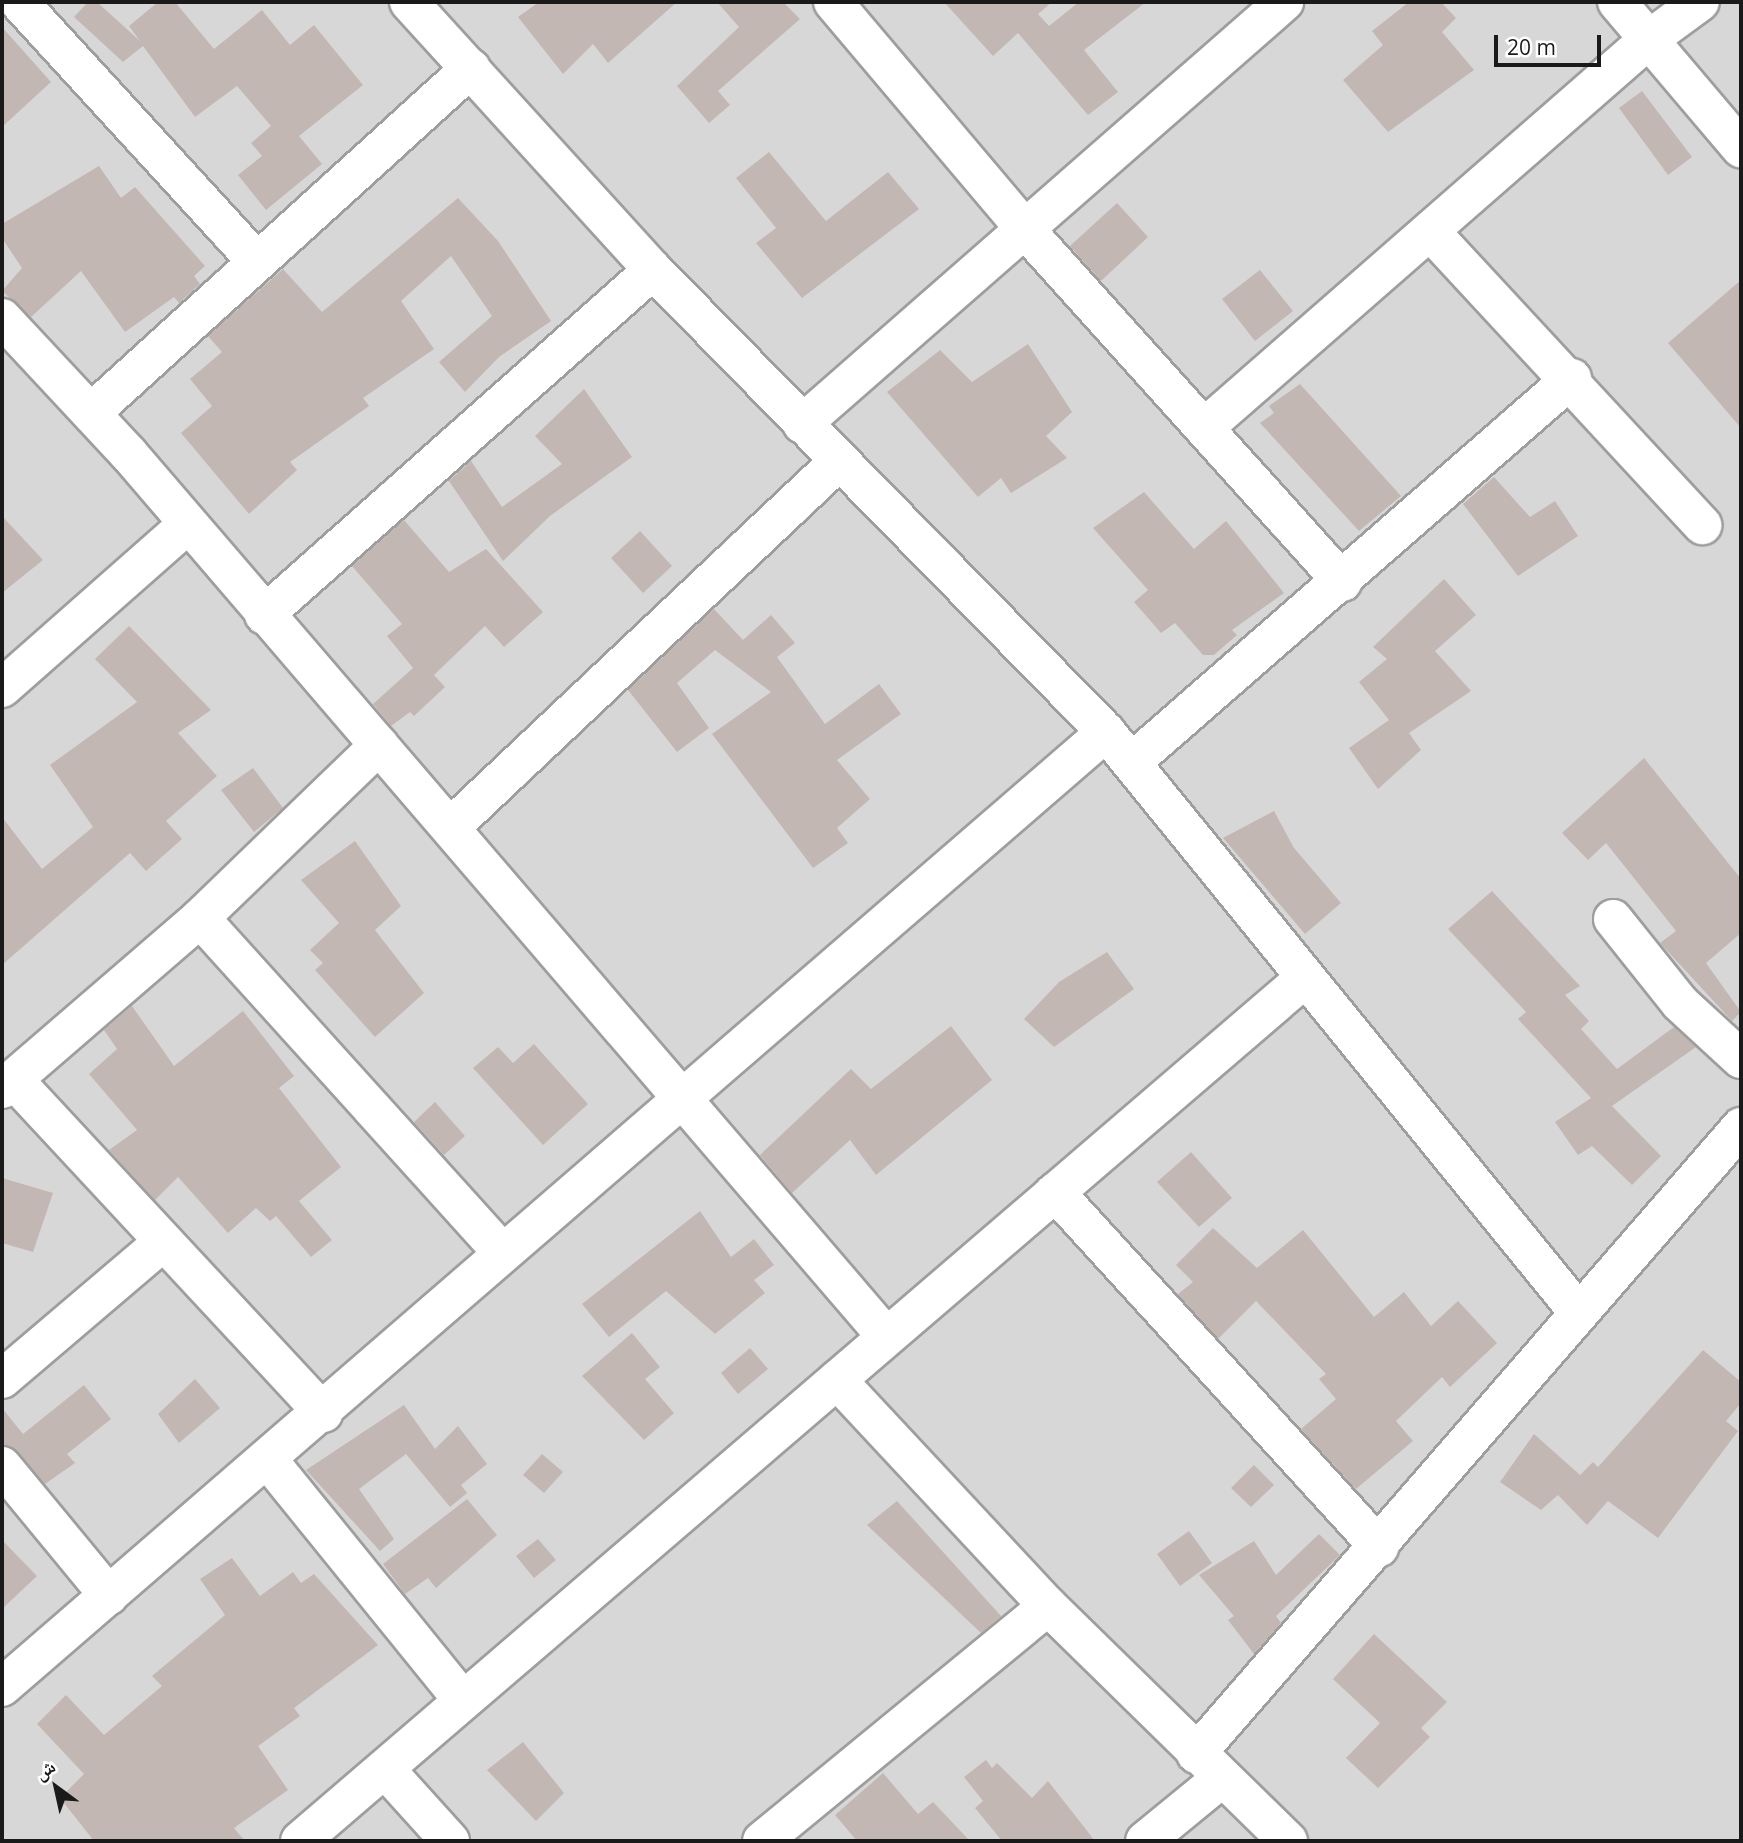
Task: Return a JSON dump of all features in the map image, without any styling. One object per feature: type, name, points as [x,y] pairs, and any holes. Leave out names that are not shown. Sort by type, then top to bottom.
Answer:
[{"type":"street","points":[[19,2],[255,260]]},
{"type":"street","points":[[410,2],[653,270],[838,462],[1106,732],[1579,1312]]},
{"type":"street","points":[[802,424],[1022,226],[1284,2]]},
{"type":"street","points":[[1617,2],[1741,148]]},
{"type":"street","points":[[1204,428],[1648,40],[1700,2]]},
{"type":"street","points":[[851,8],[1022,226],[1342,582]]},
{"type":"street","points":[[91,412],[255,260],[471,68]]},
{"type":"street","points":[[1430,231],[1572,378],[1702,525]]},
{"type":"street","points":[[264,615],[653,270]]},
{"type":"street","points":[[5,329],[91,412],[264,615],[452,826],[886,1336]]},
{"type":"street","points":[[1132,762],[1342,582],[1572,378]]},
{"type":"street","points":[[452,826],[838,462]]},
{"type":"street","points":[[2,688],[187,525]]},
{"type":"street","points":[[2,1687],[269,1461],[502,1252],[686,1102],[1106,732]]},
{"type":"street","points":[[323,1413],[8,1084],[200,918],[379,745]]},
{"type":"street","points":[[200,918],[502,1252]]},
{"type":"street","points":[[1613,919],[1680,1003],[1741,1059]]},
{"type":"street","points":[[300,1841],[385,1769],[461,1698],[1305,978]]},
{"type":"street","points":[[1145,1841],[1209,1766],[1379,1547],[1741,1127]]},
{"type":"street","points":[[1055,1192],[1379,1547]]},
{"type":"street","points":[[2,1379],[162,1243]]},
{"type":"street","points":[[837,1380],[1048,1606],[1288,1841]]},
{"type":"street","points":[[269,1461],[461,1698]]},
{"type":"street","points":[[2,1466],[109,1596]]},
{"type":"street","points":[[762,1841],[1048,1606]]},
{"type":"street","points":[[385,1769],[450,1841]]},
{"type":"shaded area","points":[[2,2],[1741,2],[1741,1841],[2,1841]]},
{"type":"building","points":[[88,2],[97,2],[140,41],[129,26],[158,2],[175,2],[214,49],[262,10],[290,45],[314,25],[363,85],[299,136],[322,164],[266,210],[238,175],[262,156],[251,143],[271,126],[237,86],[195,117],[143,46],[123,62],[74,17]]},
{"type":"building","points":[[539,2],[677,2],[608,63],[593,44],[563,74],[518,17]]},
{"type":"building","points":[[717,2],[783,2],[800,19],[718,91],[730,105],[709,123],[677,86],[739,27]]},
{"type":"building","points":[[944,2],[1052,2],[1038,14],[1049,26],[1079,2],[1146,2],[1084,50],[1118,92],[1088,115],[1018,33],[993,56]]},
{"type":"building","points":[[1409,2],[1441,2],[1456,18],[1442,32],[1474,70],[1388,132],[1343,80],[1383,45],[1372,31]]},
{"type":"building","points":[[2,27],[51,82],[2,127]]},
{"type":"building","points":[[1642,91],[1692,157],[1668,175],[1619,108]]},
{"type":"building","points":[[769,152],[826,221],[888,172],[919,209],[802,298],[756,243],[776,228],[736,178]]},
{"type":"building","points":[[99,166],[121,198],[135,187],[205,266],[194,276],[200,284],[179,303],[174,297],[125,332],[81,271],[31,317],[2,291],[22,268],[2,238],[2,224]]},
{"type":"building","points":[[458,198],[498,241],[551,321],[499,357],[465,392],[439,362],[492,316],[451,256],[401,301],[434,349],[363,398],[369,406],[290,462],[297,470],[249,514],[181,433],[212,406],[190,379],[222,352],[208,336],[283,269],[322,312]]},
{"type":"building","points":[[1117,203],[1148,237],[1101,281],[1070,246]]},
{"type":"building","points":[[1260,270],[1293,311],[1255,341],[1222,299]]},
{"type":"building","points":[[1741,280],[1741,428],[1668,343]]},
{"type":"building","points":[[1028,344],[1072,412],[1046,436],[1067,458],[1011,493],[1001,478],[978,497],[887,392],[940,350],[972,382]]},
{"type":"building","points":[[1300,384],[1401,496],[1359,531],[1260,423],[1274,413],[1269,406]]},
{"type":"building","points":[[584,389],[632,457],[550,516],[503,561],[449,481],[471,461],[502,507],[562,464],[535,436]]},
{"type":"building","points":[[1494,477],[1530,517],[1555,501],[1578,536],[1518,576],[1463,504]]},
{"type":"building","points":[[1144,492],[1194,549],[1226,521],[1284,593],[1232,630],[1237,635],[1214,655],[1203,655],[1175,623],[1161,633],[1134,602],[1148,590],[1093,528]]},
{"type":"building","points":[[2,516],[43,560],[2,593]]},
{"type":"building","points":[[404,520],[449,572],[486,549],[543,612],[504,647],[485,626],[434,675],[445,687],[414,716],[410,712],[391,726],[373,704],[413,668],[387,636],[402,624],[352,566]]},
{"type":"building","points":[[640,531],[672,566],[643,593],[611,558]]},
{"type":"building","points":[[1444,579],[1476,615],[1435,651],[1471,691],[1409,733],[1421,750],[1378,789],[1349,748],[1389,720],[1359,682],[1387,659],[1373,647]]},
{"type":"building","points":[[714,609],[743,640],[771,615],[795,643],[777,657],[825,724],[879,684],[901,714],[837,760],[870,799],[837,828],[848,843],[813,868],[712,734],[771,692],[715,650],[677,683],[709,728],[677,752],[628,690]]},
{"type":"building","points":[[129,626],[211,710],[178,733],[217,776],[166,821],[182,839],[146,871],[130,853],[2,965],[2,817],[42,869],[93,827],[50,765],[137,702],[95,659]]},
{"type":"building","points":[[1644,758],[1741,879],[1741,933],[1706,963],[1741,1012],[1732,1021],[1660,943],[1676,931],[1606,843],[1588,860],[1562,833]]},
{"type":"building","points":[[253,768],[283,808],[254,832],[221,790]]},
{"type":"building","points":[[1274,811],[1294,848],[1341,903],[1305,934],[1223,838]]},
{"type":"building","points":[[355,841],[401,906],[375,930],[424,993],[375,1037],[315,970],[323,963],[310,950],[339,923],[301,880]]},
{"type":"building","points":[[1492,891],[1580,986],[1565,995],[1589,1021],[1581,1029],[1617,1069],[1674,1027],[1696,1047],[1612,1106],[1661,1156],[1632,1185],[1592,1146],[1578,1155],[1555,1122],[1591,1098],[1518,1019],[1526,1012],[1448,929]]},
{"type":"building","points":[[1107,952],[1134,989],[1054,1047],[1024,1019],[1059,982]]},
{"type":"building","points":[[132,1006],[174,1066],[243,1011],[294,1076],[279,1088],[341,1167],[299,1201],[332,1240],[311,1257],[276,1216],[270,1221],[256,1208],[228,1233],[178,1177],[155,1200],[109,1150],[137,1130],[89,1074],[117,1049],[104,1030]]},
{"type":"building","points":[[951,1026],[992,1080],[876,1175],[850,1140],[792,1193],[760,1155],[851,1069],[871,1089]]},
{"type":"building","points":[[534,1044],[588,1104],[543,1145],[473,1068],[498,1047],[513,1063]]},
{"type":"building","points":[[435,1102],[465,1136],[444,1155],[414,1122]]},
{"type":"building","points":[[1191,1152],[1232,1198],[1199,1227],[1157,1182]]},
{"type":"building","points":[[2,1178],[53,1193],[33,1252],[2,1243]]},
{"type":"building","points":[[700,1211],[731,1257],[754,1239],[774,1265],[754,1280],[765,1293],[715,1334],[666,1291],[609,1337],[582,1304]]},
{"type":"building","points":[[1213,1228],[1257,1268],[1303,1230],[1374,1317],[1404,1292],[1431,1326],[1458,1301],[1497,1343],[1450,1387],[1442,1377],[1396,1421],[1413,1441],[1356,1489],[1301,1429],[1336,1399],[1319,1379],[1326,1374],[1256,1301],[1218,1339],[1178,1294],[1193,1282],[1176,1265]]},
{"type":"building","points":[[632,1333],[660,1367],[645,1379],[674,1413],[644,1440],[582,1376]]},
{"type":"building","points":[[750,1348],[768,1369],[738,1394],[721,1373]]},
{"type":"building","points":[[1703,1350],[1741,1382],[1741,1403],[1726,1421],[1738,1431],[1658,1538],[1608,1501],[1587,1525],[1558,1495],[1541,1510],[1500,1482],[1534,1434],[1580,1475],[1593,1462],[1598,1467]]},
{"type":"building","points":[[195,1379],[220,1408],[179,1443],[158,1414]]},
{"type":"building","points":[[84,1385],[111,1419],[67,1454],[75,1463],[45,1484],[18,1452],[2,1445],[2,1408],[23,1434]]},
{"type":"building","points":[[404,1405],[435,1449],[458,1426],[487,1464],[461,1485],[467,1493],[450,1507],[406,1454],[359,1489],[394,1539],[380,1551],[306,1470]]},
{"type":"building","points":[[542,1454],[563,1472],[544,1493],[523,1475]]},
{"type":"building","points":[[1254,1465],[1274,1485],[1251,1507],[1231,1488]]},
{"type":"building","points":[[467,1499],[497,1535],[436,1588],[428,1578],[405,1594],[383,1564]]},
{"type":"building","points":[[897,1501],[1001,1616],[981,1633],[867,1525]]},
{"type":"building","points":[[1189,1531],[1212,1563],[1180,1586],[1157,1554]]},
{"type":"building","points":[[1319,1534],[1340,1555],[1276,1616],[1281,1623],[1254,1654],[1228,1620],[1234,1616],[1199,1575],[1254,1541],[1276,1575]]},
{"type":"building","points":[[538,1539],[556,1560],[534,1578],[516,1556]]},
{"type":"building","points":[[2,1540],[37,1576],[2,1609]]},
{"type":"building","points":[[232,1558],[260,1596],[293,1572],[301,1583],[314,1574],[378,1645],[294,1708],[300,1716],[258,1746],[288,1790],[234,1828],[245,1841],[94,1841],[60,1798],[84,1774],[37,1724],[66,1695],[104,1735],[162,1686],[152,1676],[225,1615],[200,1579]]},
{"type":"building","points":[[1374,1634],[1447,1702],[1421,1728],[1430,1737],[1378,1788],[1346,1758],[1380,1723],[1333,1679]]},
{"type":"building","points":[[523,1742],[564,1793],[536,1821],[487,1770]]},
{"type":"building","points":[[986,1760],[992,1768],[997,1763],[1032,1798],[1048,1781],[1095,1841],[1002,1841],[975,1808],[983,1801],[964,1777]]},
{"type":"building","points":[[883,1773],[918,1814],[933,1802],[970,1841],[857,1841],[835,1815]]}]
